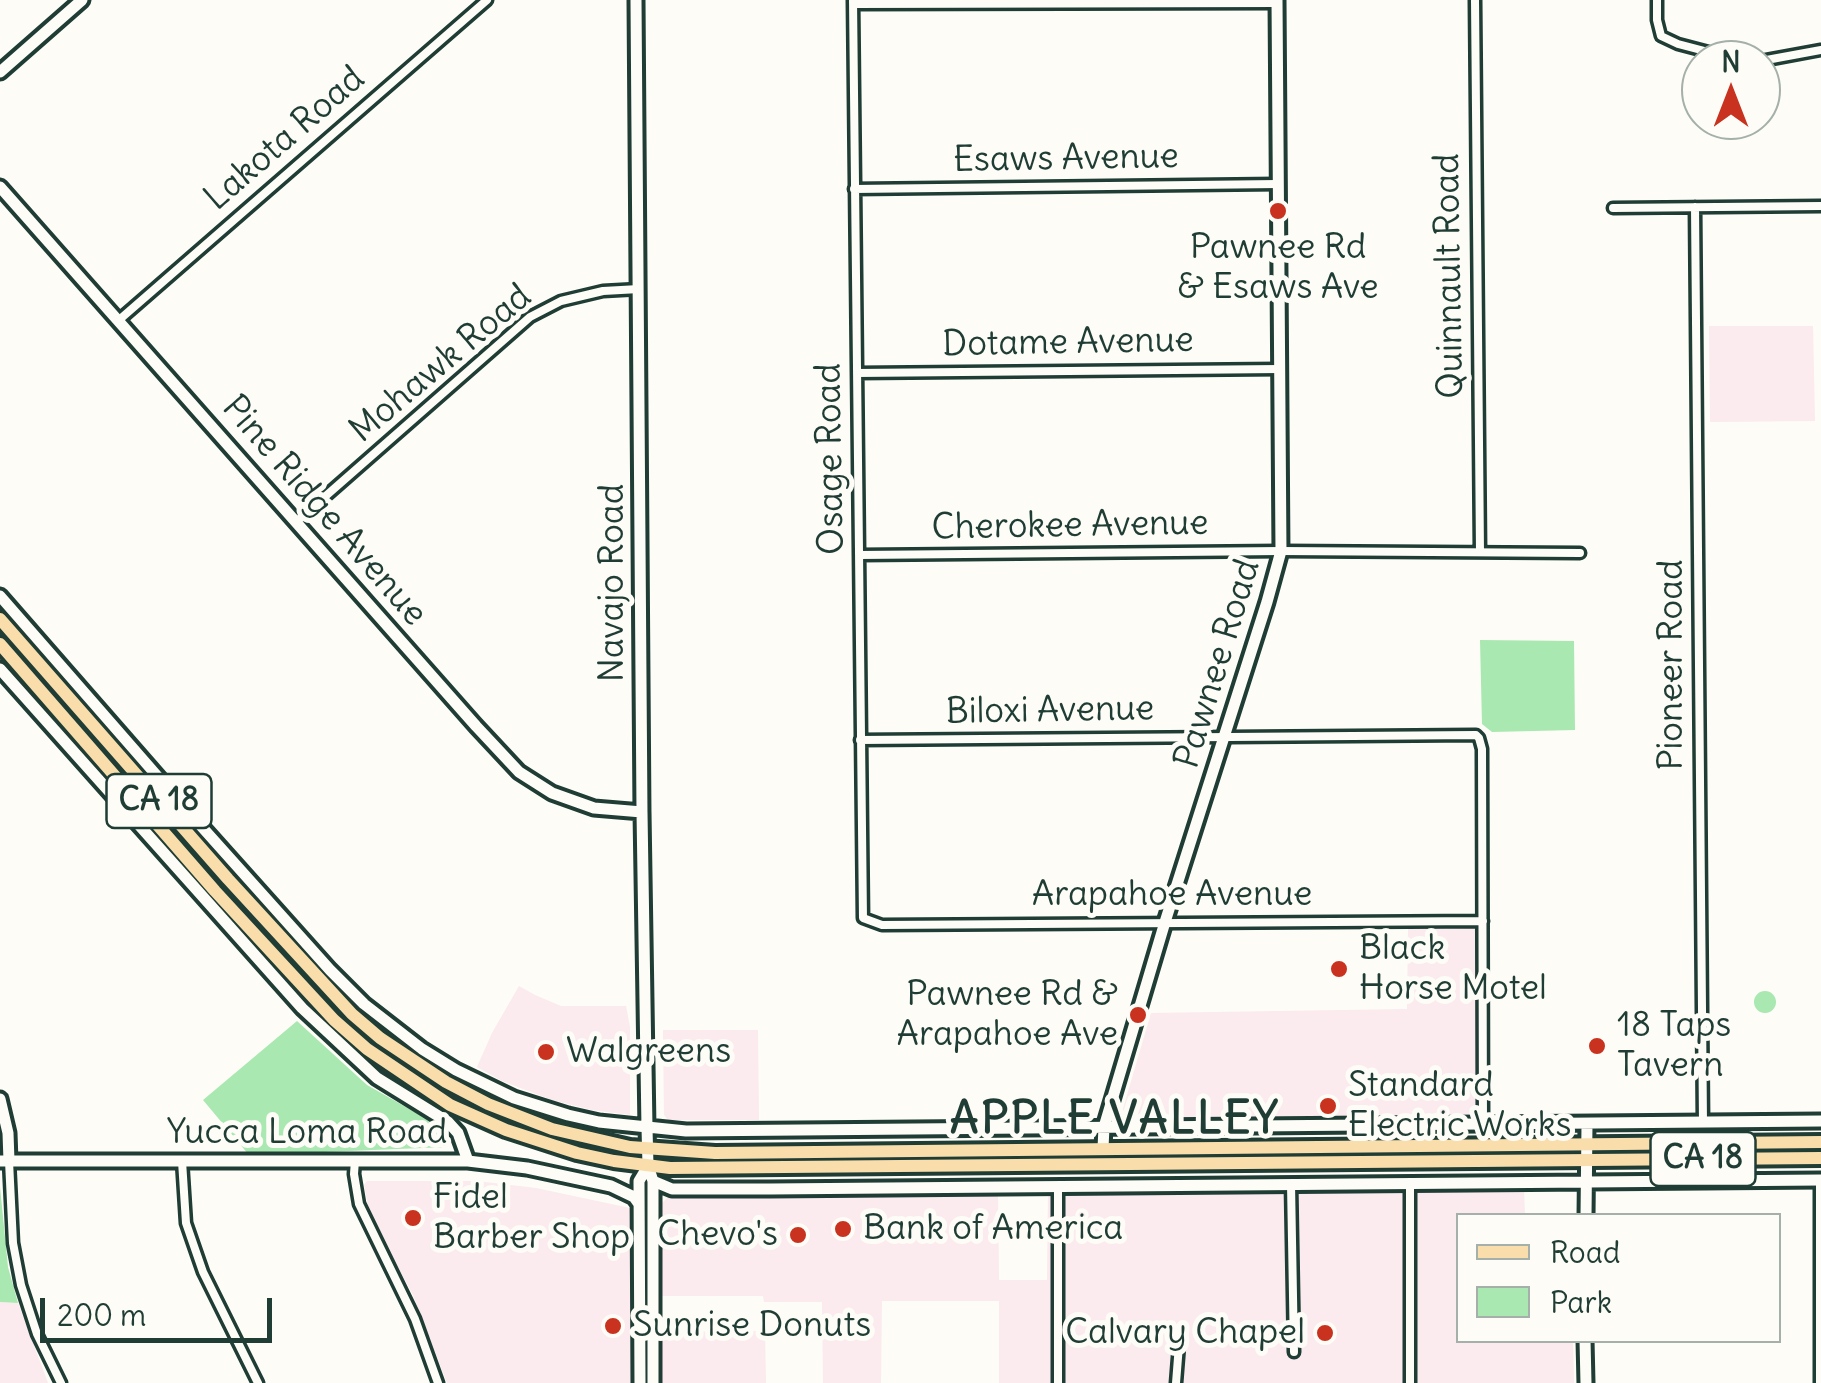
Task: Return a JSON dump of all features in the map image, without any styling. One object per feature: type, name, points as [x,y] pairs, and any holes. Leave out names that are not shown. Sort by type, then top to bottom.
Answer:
[{"type":"main road","name":"CA 18","points":[[0,620],[352,1014],[380,1038],[446,1082],[523,1119],[590,1139],[648,1149],[716,1152],[1821,1142]]},
{"type":"main road","name":"CA 18","points":[[0,644],[215,891],[334,1020],[367,1049],[428,1091],[479,1119],[577,1153],[648,1166],[690,1168],[1821,1158]]},
{"type":"main road","points":[[1001,1166],[1020,1160],[1092,1158],[1102,1148]]},
{"type":"main road","points":[[1102,1166],[1111,1156],[1182,1154],[1194,1148]]},
{"type":"street","points":[[0,72],[82,0]]},
{"type":"street","name":"Lakota Road","points":[[120,320],[487,0]]},
{"type":"street","name":"Navajo Road","points":[[636,0],[648,1149],[640,1383]]},
{"type":"street","name":"Quinnault Road","points":[[1475,0],[1480,551]]},
{"type":"street","points":[[1657,0],[1661,36],[1681,44]]},
{"type":"street","points":[[853,2],[1277,2]]},
{"type":"street","name":"Osage Road","points":[[853,2],[863,918]]},
{"type":"street","name":"Pawnee Road","points":[[1102,1148],[1104,1127],[1165,922],[1281,551],[1277,2]]},
{"type":"street","points":[[1781,57],[1821,50]]},
{"type":"street","name":"Esaws Avenue","points":[[854,189],[1278,184]]},
{"type":"street","name":"Pine Ridge Avenue","points":[[0,187],[520,772],[552,793],[594,808],[642,812]]},
{"type":"street","points":[[1613,208],[1821,206]]},
{"type":"street","name":"Pioneer Road","points":[[1695,208],[1703,1122]]},
{"type":"street","name":"Mohawk Road","points":[[296,522],[530,317],[561,301],[603,291],[639,289]]},
{"type":"street","name":"Dotame Avenue","points":[[857,373],[1280,368]]},
{"type":"street","name":"Cherokee Avenue","points":[[860,555],[1580,553]]},
{"type":"street","points":[[0,596],[330,970],[384,1021],[456,1070],[514,1098],[568,1115],[647,1128],[729,1132],[1821,1121]]},
{"type":"street","points":[[0,669],[302,1008],[377,1078],[448,1122],[458,1133],[468,1160]]},
{"type":"street","name":"Biloxi Avenue","points":[[860,740],[1471,734],[1480,738],[1482,749],[1483,921]]},
{"type":"street","name":"Arapahoe Avenue","points":[[863,918],[882,924],[1483,921]]},
{"type":"street","points":[[1483,921],[1483,1125]]},
{"type":"street","points":[[0,1099],[8,1133],[4,1161],[21,1285],[61,1383]]},
{"type":"street","points":[[1586,1124],[1586,1213]]},
{"type":"street","points":[[355,1160],[358,1204],[416,1322],[438,1383]]},
{"type":"street","name":"Yucca Loma Road","points":[[4,1161],[468,1160],[611,1186]]},
{"type":"street","points":[[182,1161],[186,1223],[203,1272],[258,1383]]},
{"type":"street","points":[[1102,1166],[1102,1186]]},
{"type":"street","points":[[611,1186],[646,1181],[672,1189],[1820,1180],[1820,1383]]},
{"type":"street","points":[[1290,1184],[1294,1352]]},
{"type":"street","points":[[1410,1184],[1410,1383]]},
{"type":"street","points":[[611,1186],[646,1203],[672,1189]]},
{"type":"street","points":[[1058,1187],[1058,1383]]},
{"type":"street","name":"Navajo Road","points":[[646,1203],[653,1383]]},
{"type":"street","points":[[1586,1343],[1586,1383]]},
{"type":"street","points":[[1176,1383],[1179,1346]]},
{"type":"shaded area","points":[[1709,326],[1813,326],[1815,421],[1710,422]]},
{"type":"shaded area","points":[[1477,928],[1478,1118],[1120,1119],[1151,1013],[1407,1009],[1408,929]]},
{"type":"shaded area","points":[[519,986],[561,1006],[626,1006],[630,1027],[630,1115],[552,1100],[477,1067]]},
{"type":"shaded area","points":[[663,1030],[758,1030],[759,1120],[668,1120],[664,1115]]},
{"type":"shaded area","points":[[367,1181],[477,1181],[536,1188],[630,1208],[632,1383],[447,1383],[413,1295],[375,1224],[364,1185]]},
{"type":"shaded area","points":[[1405,1189],[1404,1383],[999,1383],[999,1301],[882,1301],[881,1383],[823,1383],[822,1302],[764,1302],[763,1296],[662,1296],[661,1204],[667,1198],[998,1195],[999,1280],[1047,1280],[1048,1193]]},
{"type":"shaded area","points":[[1414,1189],[1524,1189],[1525,1213],[1456,1213],[1456,1343],[1573,1343],[1574,1383],[1414,1383]]},
{"type":"shaded area","points":[[0,1302],[18,1303],[48,1383],[0,1383]]},
{"type":"shaded area","points":[[765,1331],[766,1383],[661,1383],[661,1332]]},
{"type":"green space","points":[[1480,640],[1574,641],[1575,730],[1492,732],[1482,724]]},
{"type":"green space","points":[[1765,991],[1773,994],[1773,1010],[1765,1013],[1757,1010],[1754,1002],[1757,994]]},
{"type":"green space","points":[[297,1021],[367,1085],[436,1124],[447,1134],[448,1147],[249,1155],[203,1100]]},
{"type":"green space","points":[[0,1187],[8,1267],[18,1303],[0,1302]]},
{"type":"place","name":"Pawnee Rd & Esaws Ave","points":[[1278,211]]},
{"type":"place","name":"Black Horse Motel","points":[[1339,969]]},
{"type":"place","name":"Pawnee Rd & Arapahoe Ave","points":[[1138,1015]]},
{"type":"place","name":"18 Taps Tavern","points":[[1597,1046]]},
{"type":"place","name":"Walgreens","points":[[546,1052]]},
{"type":"place","name":"Standard Electric Works","points":[[1328,1106]]},
{"type":"place","name":"Fidel Barber Shop","points":[[413,1218]]},
{"type":"place","name":"Bank of America","points":[[843,1229]]},
{"type":"place","name":"Chevo's","points":[[798,1235]]},
{"type":"place","name":"Sunrise Donuts","points":[[613,1326]]},
{"type":"place","name":"Calvary Chapel","points":[[1325,1333]]},
{"type":"district","name":"APPLE VALLEY","points":[[1115,1120]]}]
